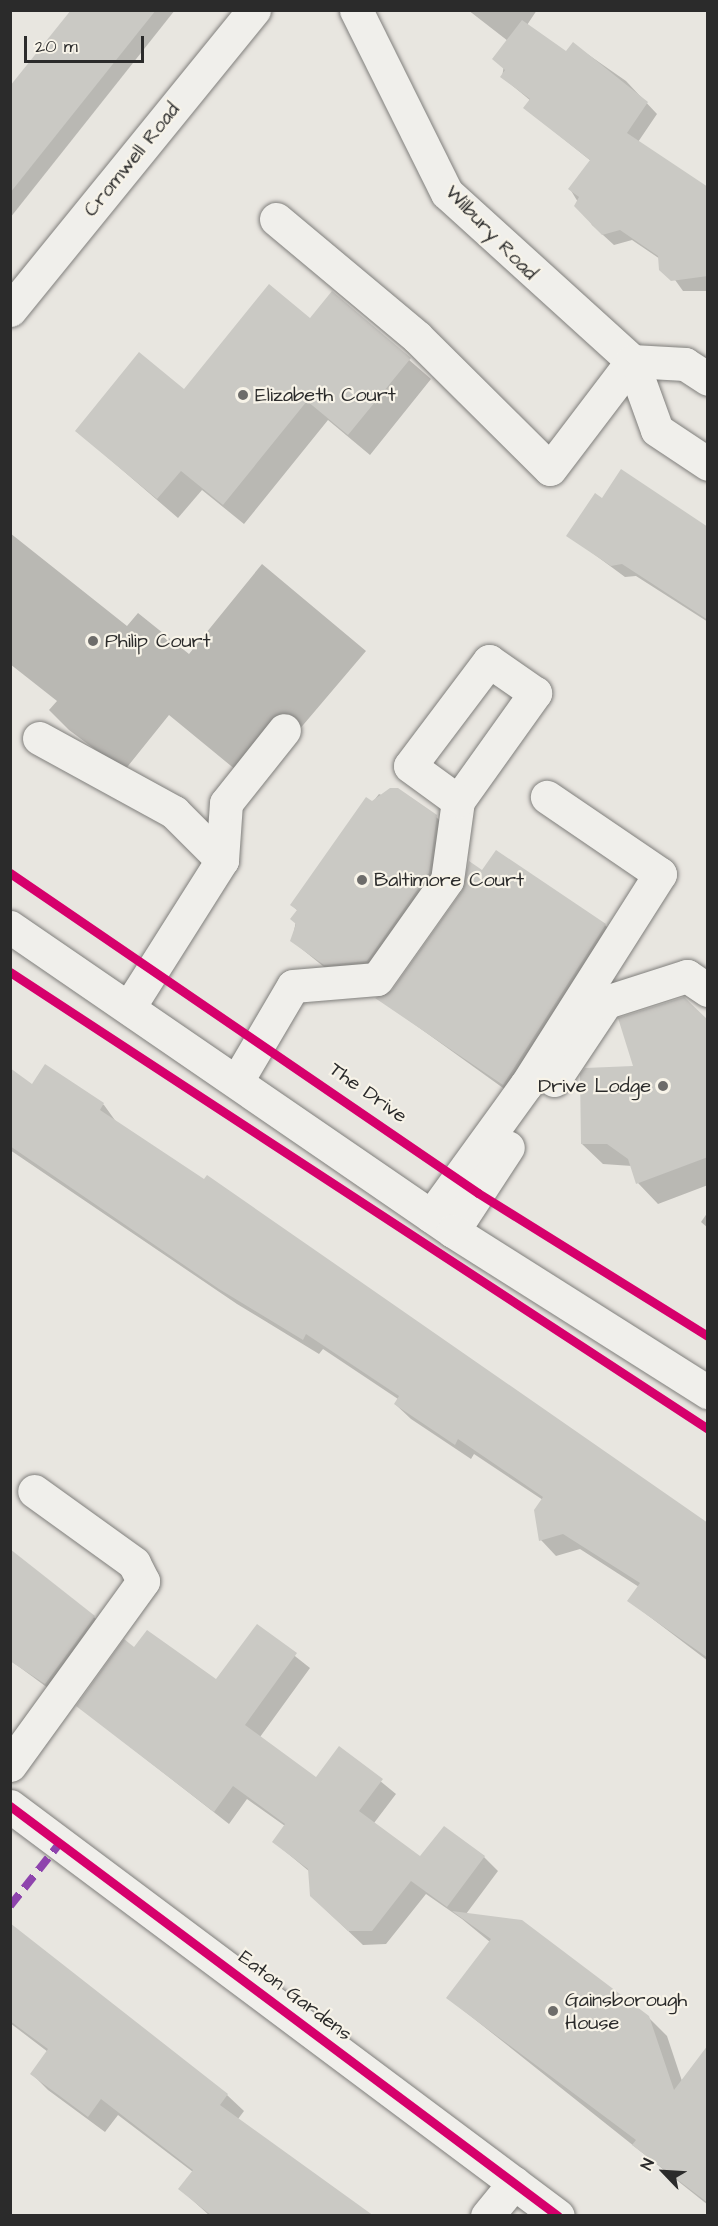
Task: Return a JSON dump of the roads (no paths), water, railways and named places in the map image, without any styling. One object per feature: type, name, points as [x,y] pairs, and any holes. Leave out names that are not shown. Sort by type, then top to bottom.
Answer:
[{"type":"street","name":"Cromwell Road","points":[[10,310],[254,10]]},
{"type":"street","name":"Wilbury Road","points":[[356,10],[447,193],[632,361],[657,430],[708,464]]},
{"type":"street","points":[[276,219],[417,337],[550,469],[632,361],[685,364],[708,379]]},
{"type":"street","points":[[129,1007],[222,861],[226,803],[284,730]]},
{"type":"street","points":[[39,738],[174,812],[222,861]]},
{"type":"street","points":[[442,1224],[526,1085],[660,874],[547,797]]},
{"type":"street","points":[[237,1081],[293,986],[377,979],[447,880],[458,801]]},
{"type":"street","points":[[10,927],[442,1224],[708,1392]]},
{"type":"street","points":[[442,1224],[606,1002],[687,976],[708,990]]},
{"type":"street","points":[[10,1765],[143,1581],[134,1563],[34,1491]]},
{"type":"street","name":"Eaton Gardens","points":[[10,1806],[558,2216]]},
{"type":"street","points":[[487,2216],[514,2183]]},
{"type":"place","name":"Elizabeth Court","points":[[243,395]]},
{"type":"place","name":"Philip Court","points":[[93,641]]},
{"type":"place","name":"Baltimore Court","points":[[362,880]]},
{"type":"place","name":"Drive Lodge","points":[[663,1086]]},
{"type":"place","name":"Gainsborough House","points":[[553,2011]]}]
